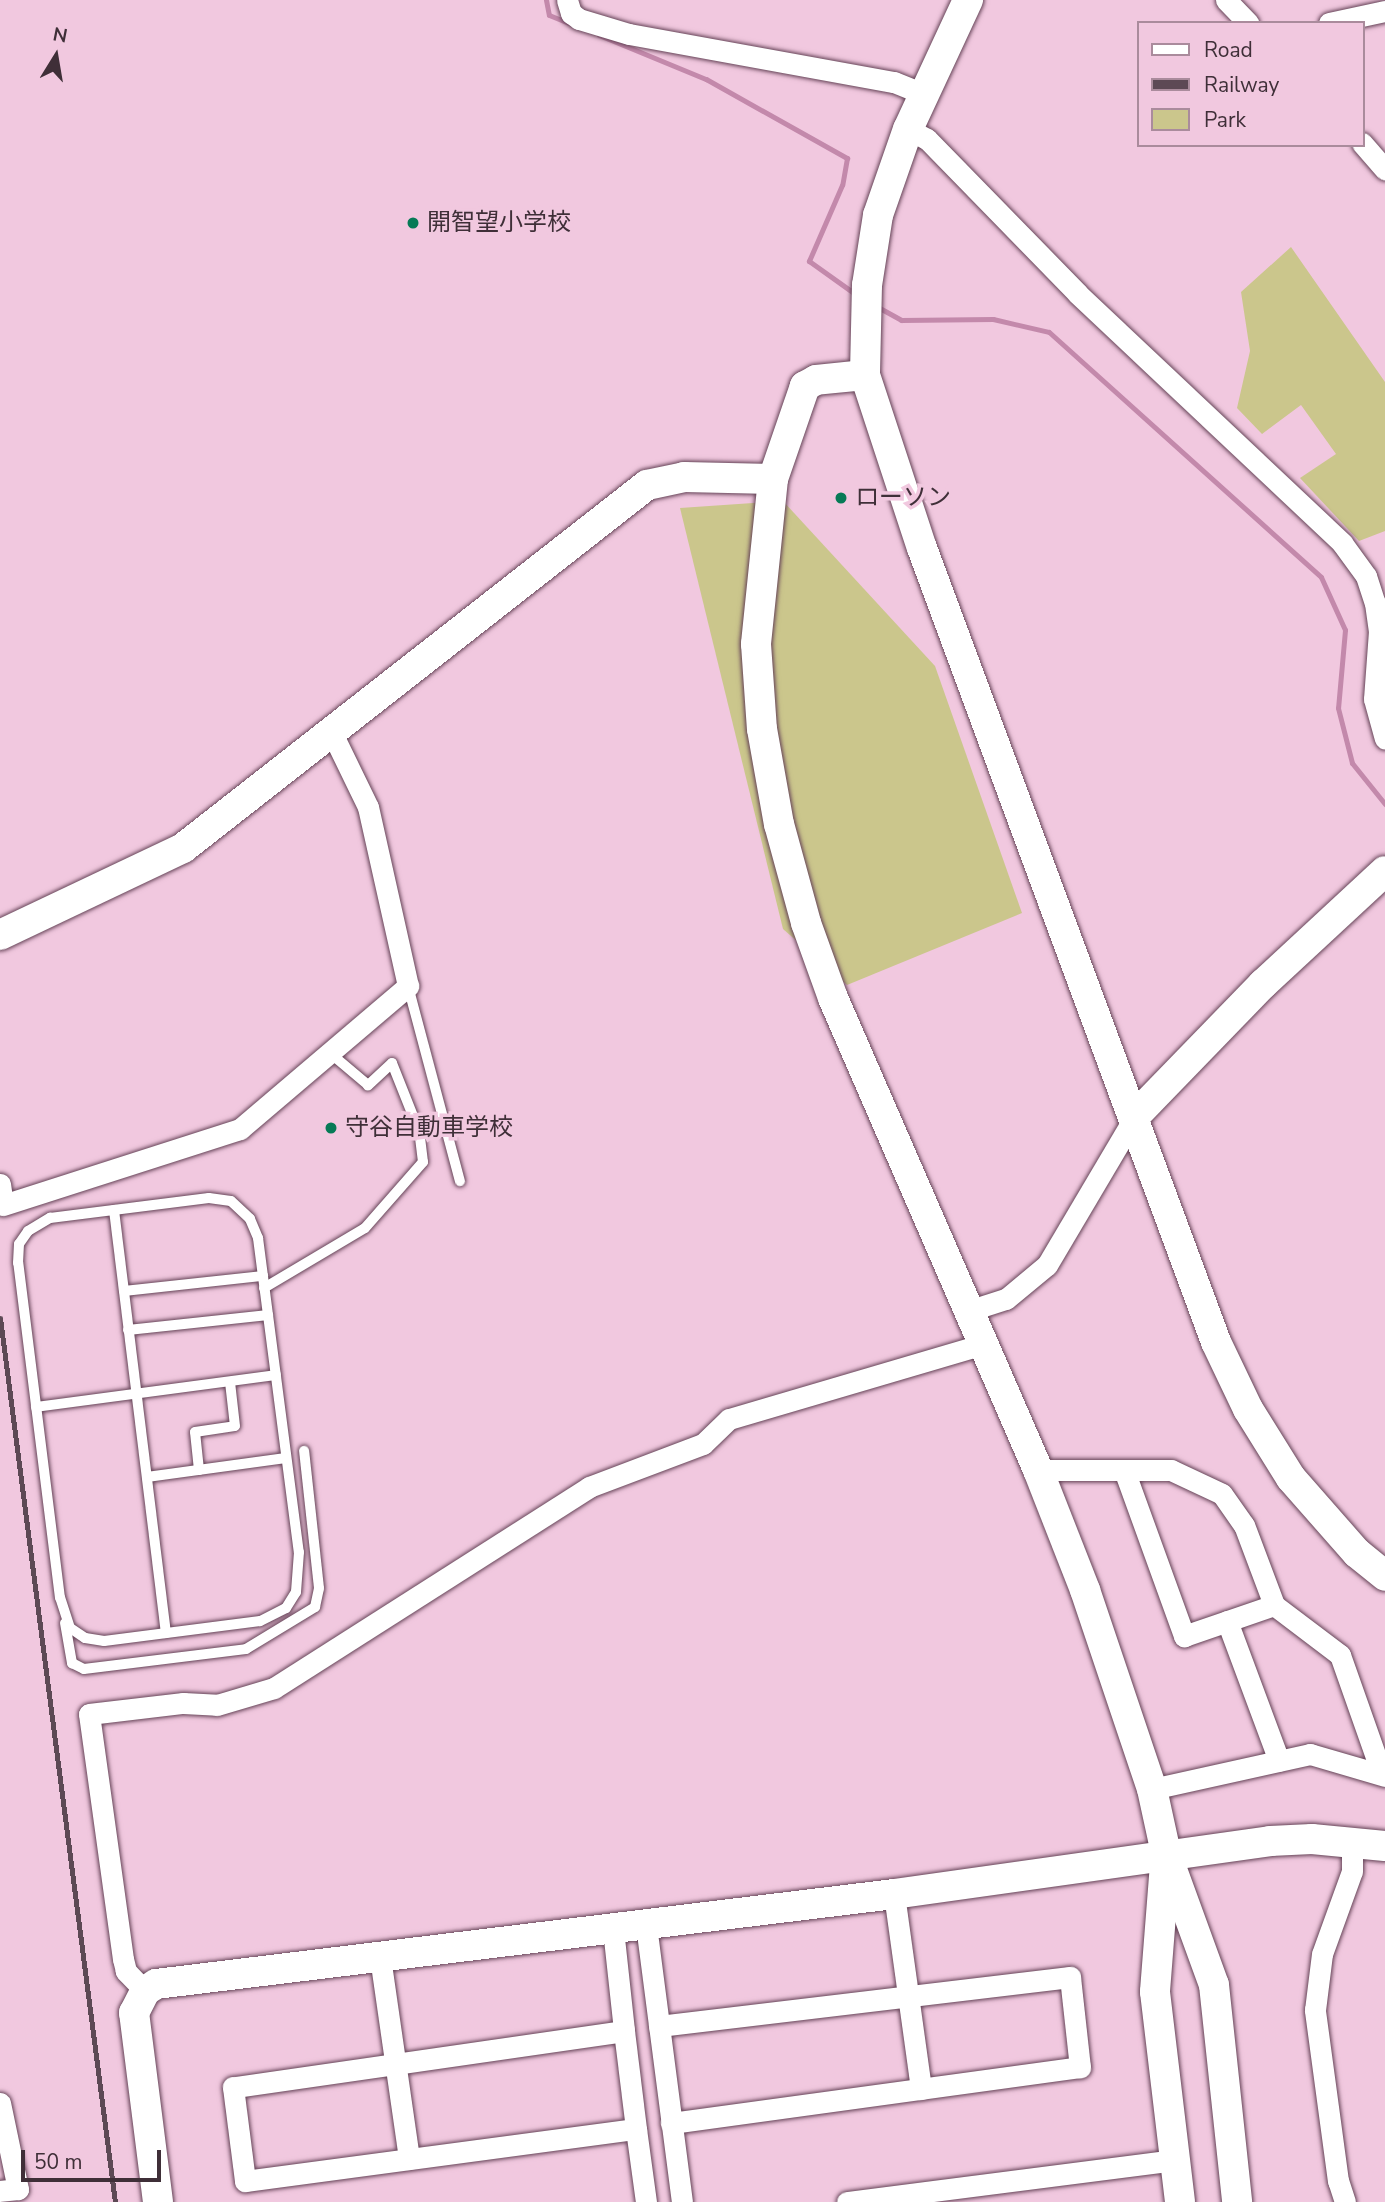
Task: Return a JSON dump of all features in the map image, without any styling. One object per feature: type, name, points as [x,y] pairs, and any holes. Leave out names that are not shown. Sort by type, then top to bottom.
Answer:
[{"type":"street","points":[[567,0],[571,13],[579,19],[629,34],[894,82],[924,94]]},
{"type":"street","points":[[968,0],[908,129],[871,247],[865,375],[922,548],[1135,1116],[1148,1162],[1216,1342],[1248,1409],[1291,1478],[1357,1553],[1385,1576]]},
{"type":"street","points":[[1226,0],[1246,21]]},
{"type":"street","points":[[1338,21],[1385,11]]},
{"type":"street","points":[[908,129],[927,139],[1078,294],[1342,543],[1366,576],[1375,603],[1379,631],[1374,699],[1385,739]]},
{"type":"street","points":[[1364,145],[1385,169]]},
{"type":"street","points":[[865,375],[816,380],[805,386],[773,479],[756,644],[762,729],[782,836],[833,998],[981,1346],[1038,1470],[1085,1590],[1152,1789],[1166,1853],[1214,1985],[1237,2202]]},
{"type":"street","points":[[0,935],[183,848],[647,485],[684,477],[773,479]]},
{"type":"street","points":[[0,1184],[3,1205],[240,1129],[408,986],[368,807],[332,733]]},
{"type":"street","points":[[968,1311],[1006,1299],[1047,1265],[1135,1116],[1176,1070],[1385,871]]},
{"type":"street","points":[[145,1991],[126,1971],[122,1959],[89,1714],[183,1703],[217,1705],[274,1688],[589,1487],[703,1444],[729,1419],[981,1346]]},
{"type":"street","points":[[1038,1470],[1171,1470],[1222,1494],[1244,1525],[1274,1605],[1340,1655],[1384,1775]]},
{"type":"street","points":[[1124,1470],[1184,1636],[1274,1605]]},
{"type":"street","points":[[1227,1621],[1279,1761]]},
{"type":"street","points":[[1152,1789],[1279,1761],[1323,1755],[1384,1775]]},
{"type":"street","points":[[158,2202],[134,2013],[145,1991],[156,1984],[894,1894],[1166,1853],[1270,1841],[1352,1841],[1385,1846]]},
{"type":"street","points":[[1345,2202],[1315,2010],[1322,1954],[1352,1871],[1352,1841]]},
{"type":"street","points":[[1166,1853],[1156,1992],[1180,2202]]},
{"type":"street","points":[[894,1894],[921,2089]]},
{"type":"street","points":[[646,1924],[681,2202]]},
{"type":"street","points":[[613,1928],[646,2202]]},
{"type":"street","points":[[380,1957],[410,2159]]},
{"type":"street","points":[[659,2026],[1070,1977],[1080,2067],[671,2123]]},
{"type":"street","points":[[624,2031],[233,2087],[245,2180],[636,2129]]},
{"type":"street","points":[[0,2103],[18,2189],[0,2192]]},
{"type":"street","points":[[847,2202],[931,2197],[1174,2160]]},
{"type":"lane","points":[[408,986],[460,1181]]},
{"type":"lane","points":[[124,1291],[263,1282],[365,1228],[423,1162],[419,1132],[392,1063],[368,1085],[330,1052]]},
{"type":"lane","points":[[63,1613],[71,1628],[85,1638],[104,1641],[260,1621],[286,1608],[296,1591],[299,1574],[268,1315],[250,1219],[230,1201],[209,1198],[50,1218],[38,1223],[19,1244],[36,1407],[63,1613],[72,1662],[85,1668],[246,1649],[315,1608],[319,1588],[304,1451]]},
{"type":"lane","points":[[114,1209],[166,1633]]},
{"type":"lane","points":[[128,1330],[268,1315]]},
{"type":"lane","points":[[36,1407],[276,1375]]},
{"type":"lane","points":[[199,1470],[195,1432],[235,1426],[230,1382]]},
{"type":"lane","points":[[147,1477],[286,1458]]},
{"type":"green space","points":[[1291,247],[1385,382],[1385,531],[1359,541],[1300,478],[1336,454],[1301,405],[1262,434],[1237,408],[1250,351],[1241,292]]},
{"type":"green space","points":[[783,501],[935,666],[1022,913],[847,985],[783,929],[680,508]]},
{"type":"waterway","points":[[546,0],[549,15],[571,24]]},
{"type":"waterway","points":[[599,35],[706,79],[847,158],[842,185],[809,261],[858,296]]},
{"type":"waterway","points":[[876,306],[901,320],[993,319],[1049,332],[1321,577],[1345,630],[1338,708],[1352,763],[1385,804]]},
{"type":"railway","points":[[0,1318],[115,2202]]},
{"type":"place","name":"開智望小学校","points":[[413,223]]},
{"type":"place","name":"ローソン","points":[[841,498]]},
{"type":"place","name":"守谷自動車学校","points":[[331,1128]]}]
